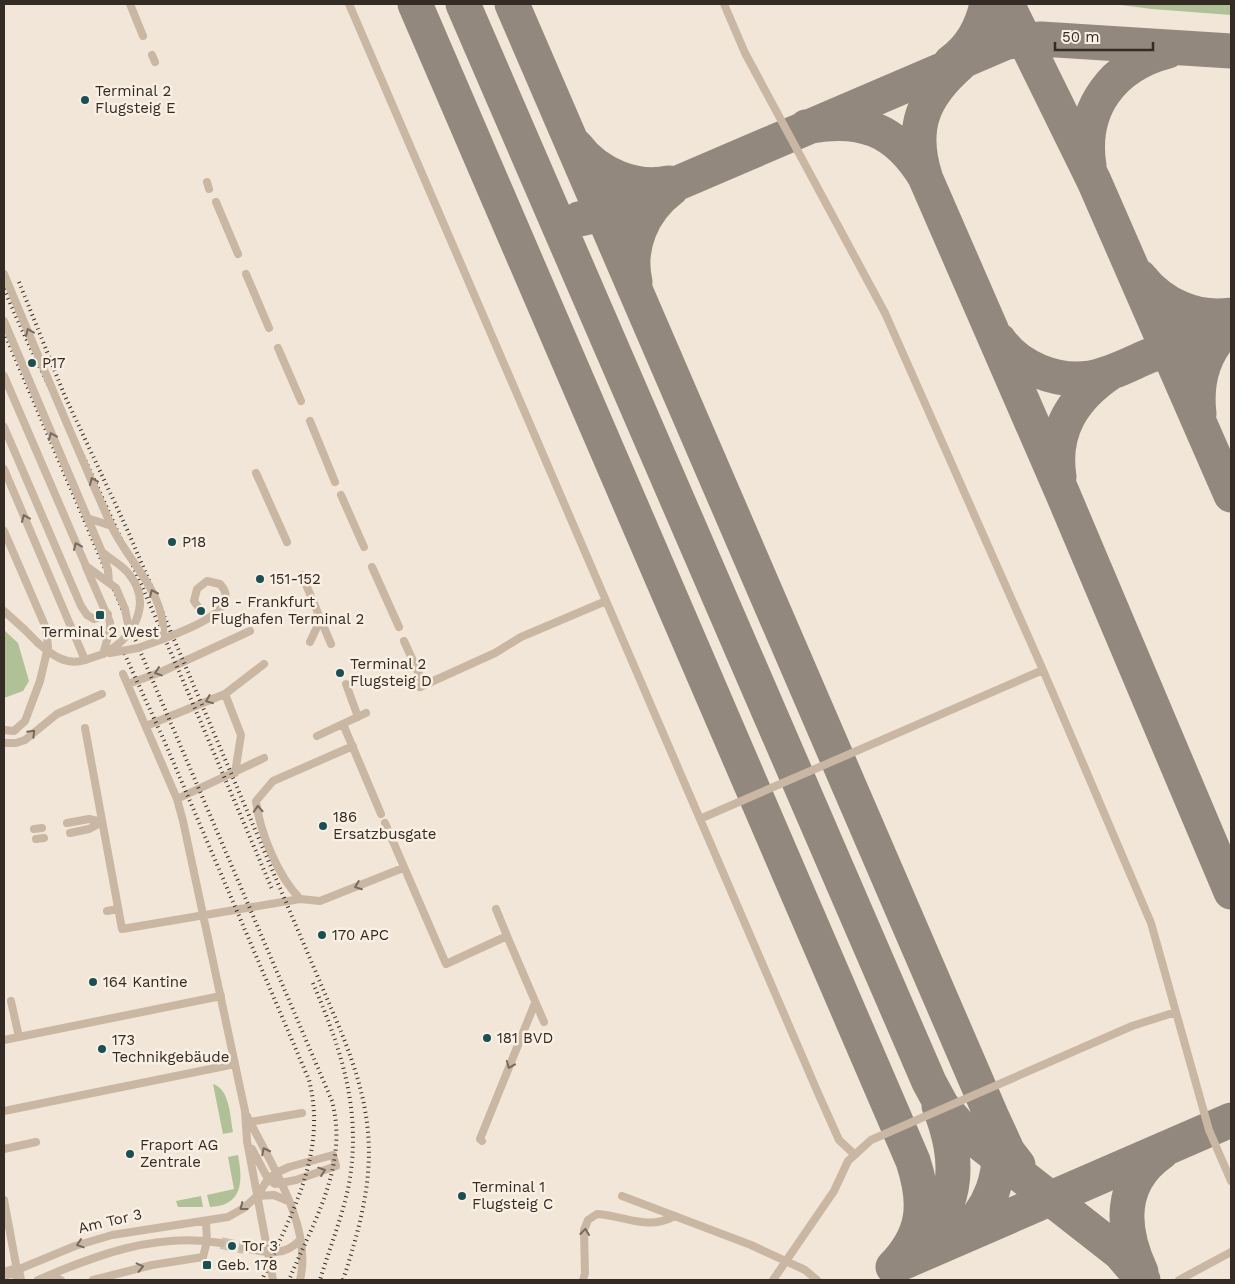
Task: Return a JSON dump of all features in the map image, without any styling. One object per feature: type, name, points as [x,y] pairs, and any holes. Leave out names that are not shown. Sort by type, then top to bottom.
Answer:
[{"type":"street","name":"Am Tor 3","points":[[4,1274],[18,1275]]},
{"type":"lane","points":[[130,4],[143,36]]},
{"type":"lane","points":[[349,4],[836,1132],[842,1144],[854,1154]]},
{"type":"lane","points":[[724,4],[745,53],[885,314],[1043,670],[1151,923],[1209,1130],[1231,1181]]},
{"type":"lane","points":[[216,202],[238,254]]},
{"type":"lane","points":[[4,274],[118,539],[147,579],[163,618],[162,639]]},
{"type":"lane","points":[[246,274],[270,328]]},
{"type":"lane","points":[[4,322],[102,552],[108,570],[109,582]]},
{"type":"lane","points":[[278,348],[301,401]]},
{"type":"lane","points":[[4,376],[108,614],[110,630],[103,654]]},
{"type":"lane","points":[[310,421],[336,482]]},
{"type":"lane","points":[[4,427],[81,606],[87,616],[94,619],[108,614]]},
{"type":"lane","points":[[4,469],[85,660]]},
{"type":"lane","points":[[256,473],[287,542]]},
{"type":"lane","points":[[341,495],[364,547]]},
{"type":"lane","points":[[87,518],[112,526]]},
{"type":"lane","points":[[4,531],[46,628],[48,647],[42,676],[25,721],[14,731],[4,730]]},
{"type":"lane","points":[[102,552],[128,573],[138,592],[139,616],[130,634],[116,647],[103,654]]},
{"type":"lane","points":[[86,566],[114,584],[119,594],[130,634]]},
{"type":"lane","points":[[372,567],[399,627]]},
{"type":"lane","points":[[302,575],[331,644]]},
{"type":"lane","points":[[4,611],[58,657],[74,662],[103,654],[138,648],[217,614],[226,602],[226,595],[220,584],[208,581],[197,588],[194,601],[202,611]]},
{"type":"lane","points":[[404,641],[422,686],[495,653],[521,637],[606,601]]},
{"type":"lane","points":[[310,642],[317,627],[316,611]]},
{"type":"lane","points":[[128,684],[161,672],[250,631]]},
{"type":"lane","points":[[146,726],[225,694],[264,664]]},
{"type":"lane","points":[[702,818],[1043,670]]},
{"type":"lane","points":[[123,674],[176,799],[190,845],[244,1111],[247,1140],[273,1280]]},
{"type":"lane","points":[[346,684],[358,717]]},
{"type":"lane","points":[[4,743],[16,743],[25,740],[56,714],[102,694]]},
{"type":"lane","points":[[225,694],[241,735],[235,773]]},
{"type":"lane","points":[[318,736],[366,713]]},
{"type":"lane","points":[[344,724],[381,814]]},
{"type":"lane","points":[[85,728],[122,929],[300,899],[320,901],[403,868]]},
{"type":"lane","points":[[300,899],[287,885],[258,820],[256,801],[273,781],[353,746]]},
{"type":"lane","points":[[176,799],[264,758]]},
{"type":"lane","points":[[68,823],[89,819],[102,822]]},
{"type":"lane","points":[[70,833],[89,829],[102,822]]},
{"type":"lane","points":[[384,823],[446,964],[508,936]]},
{"type":"lane","points":[[496,908],[544,1022]]},
{"type":"lane","points":[[107,911],[118,909]]},
{"type":"lane","points":[[4,1040],[221,996]]},
{"type":"lane","points":[[11,1000],[19,1037]]},
{"type":"lane","points":[[482,1141],[480,1140],[535,1003]]},
{"type":"lane","points":[[773,1280],[834,1191],[844,1169],[854,1154],[871,1140],[1149,1019],[1176,1012]]},
{"type":"lane","points":[[4,1112],[235,1064]]},
{"type":"lane","points":[[244,1111],[281,1183],[295,1216],[302,1264],[300,1280]]},
{"type":"lane","points":[[250,1122],[302,1113]]},
{"type":"lane","points":[[247,1140],[268,1179],[275,1184],[336,1166],[333,1155],[289,1167],[268,1179],[257,1196]]},
{"type":"lane","points":[[4,1149],[36,1142]]},
{"type":"lane","points":[[257,1196],[274,1195],[289,1201]]},
{"type":"lane","name":"Am Tor 3","points":[[18,1275],[75,1246],[112,1235],[206,1222],[228,1217],[244,1208],[257,1196]]},
{"type":"lane","points":[[622,1196],[751,1246],[806,1270],[817,1280]]},
{"type":"lane","points":[[4,1200],[18,1275]]},
{"type":"lane","points":[[583,1280],[586,1274],[584,1230],[588,1220],[597,1214],[654,1224],[662,1223],[675,1216]]},
{"type":"lane","points":[[93,1280],[152,1265],[200,1259],[203,1257],[207,1241],[206,1222]]},
{"type":"lane","name":"Am Tor 3","points":[[38,1280],[102,1255],[150,1243],[178,1240],[207,1241]]},
{"type":"lane","points":[[244,1248],[269,1252],[284,1251],[293,1247],[300,1240]]},
{"type":"lane","points":[[207,1241],[221,1244]]},
{"type":"lane","points":[[1179,1280],[1231,1252]]},
{"type":"lane","points":[[51,1275],[61,1280]]},
{"type":"green space","points":[[1113,4],[1231,4],[1231,15],[1152,9]]},
{"type":"green space","points":[[4,630],[18,643],[29,681],[23,691],[4,698]]},
{"type":"green space","points":[[213,1084],[219,1087],[226,1097],[233,1132],[223,1134]]},
{"type":"green space","points":[[238,1155],[240,1183],[235,1197],[221,1206],[210,1207],[207,1195],[234,1189],[228,1157]]},
{"type":"green space","points":[[201,1196],[203,1207],[178,1207],[176,1201]]},
{"type":"taxiway","points":[[415,4],[913,1161],[920,1191],[920,1218],[912,1243],[893,1267]]},
{"type":"taxiway","points":[[463,4],[929,1082],[942,1106],[962,1129],[1120,1253],[1143,1280]]},
{"type":"taxiway","points":[[512,4],[991,1115],[1008,1152],[1018,1165]]},
{"type":"taxiway","points":[[951,62],[970,44],[975,36],[987,4]]},
{"type":"taxiway","points":[[1007,4],[1094,181],[1231,495]]},
{"type":"taxiway","points":[[579,219],[603,214],[650,195],[1007,42],[1041,39],[1231,51]]},
{"type":"taxiway","points":[[1089,166],[1088,145],[1090,126],[1104,92],[1116,78],[1131,67],[1148,58],[1168,51]]},
{"type":"taxiway","points":[[925,176],[919,143],[923,115],[936,89],[959,65]]},
{"type":"taxiway","points":[[806,127],[843,123],[860,125],[875,130],[889,137],[902,147],[925,177],[1062,492],[1231,892]]},
{"type":"taxiway","points":[[576,146],[595,165],[618,178],[643,184],[669,183]]},
{"type":"taxiway","points":[[635,282],[633,269],[635,242],[652,207],[671,189]]},
{"type":"taxiway","points":[[1140,277],[1169,303],[1193,313],[1218,316],[1231,315]]},
{"type":"taxiway","points":[[999,340],[1007,350],[1027,366],[1052,376],[1077,379],[1090,378],[1117,370],[1231,320]]},
{"type":"taxiway","points":[[1199,414],[1199,389],[1204,365],[1214,344],[1231,325]]},
{"type":"taxiway","points":[[1059,477],[1059,445],[1062,430],[1068,417],[1085,393],[1110,373]]},
{"type":"taxiway","points":[[921,1246],[943,1213],[952,1179],[951,1144],[939,1106]]},
{"type":"taxiway","points":[[895,1266],[1231,1120]]},
{"type":"taxiway","points":[[961,1233],[980,1214],[993,1190],[999,1164],[998,1137]]},
{"type":"taxiway","points":[[1141,1272],[1134,1256],[1130,1239],[1127,1223],[1128,1207],[1137,1177],[1162,1152]]},
{"type":"tunnel","points":[[221,1243],[244,1248]]},
{"type":"railway","points":[[19,282],[64,394],[127,529],[351,1058],[361,1091],[367,1121],[369,1150],[362,1210],[343,1280]]},
{"type":"railway","points":[[4,289],[124,546],[272,889]]},
{"type":"railway","points":[[4,332],[332,1101],[336,1125],[336,1148],[332,1171],[318,1215],[289,1280]]},
{"type":"railway","points":[[4,379],[103,607],[163,738],[309,1080],[314,1107],[314,1133],[310,1159],[294,1208],[262,1280]]},
{"type":"railway","points":[[313,983],[341,1058],[347,1083],[353,1134],[348,1189],[320,1280]]},
{"type":"place","name":"Terminal 2 Flugsteig E","points":[[85,100]]},
{"type":"place","name":"P17","points":[[32,363]]},
{"type":"place","name":"P18","points":[[172,542]]},
{"type":"place","name":"151-152","points":[[260,579]]},
{"type":"place","name":"P8 - Frankfurt Flughafen Terminal 2","points":[[201,611]]},
{"type":"place","name":"Terminal 2 West","points":[[100,615]]},
{"type":"place","name":"Terminal 2 Flugsteig D","points":[[340,673]]},
{"type":"place","name":"186 Ersatzbusgate","points":[[323,826]]},
{"type":"place","name":"170 APC","points":[[322,935]]},
{"type":"place","name":"164 Kantine","points":[[93,982]]},
{"type":"place","name":"181 BVD","points":[[487,1038]]},
{"type":"place","name":"173 Technikgebäude","points":[[102,1049]]},
{"type":"place","name":"Fraport AG Zentrale","points":[[130,1154]]},
{"type":"place","name":"Terminal 1 Flugsteig C","points":[[462,1196]]},
{"type":"place","name":"Tor 3","points":[[232,1246]]},
{"type":"place","name":"Geb. 178","points":[[207,1265]]}]
